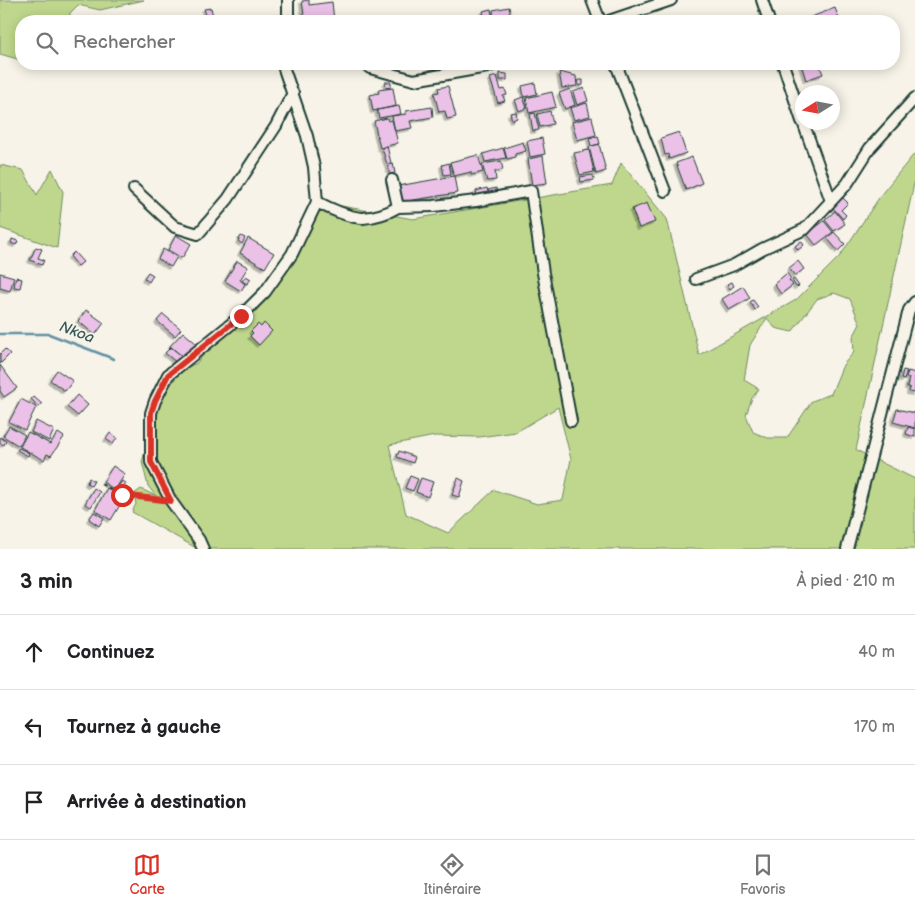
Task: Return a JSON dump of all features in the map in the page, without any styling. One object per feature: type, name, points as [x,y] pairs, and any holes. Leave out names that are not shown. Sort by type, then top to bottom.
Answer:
[{"type":"street","points":[[288,0],[288,15]]},
{"type":"street","points":[[592,0],[598,15]]},
{"type":"street","points":[[627,15],[671,0]]},
{"type":"street","points":[[762,0],[767,15]]},
{"type":"street","points":[[203,549],[199,540],[171,501],[151,462],[151,413],[168,375],[241,316],[265,292],[292,254],[317,202],[314,167],[309,144],[284,70]]},
{"type":"street","points":[[377,70],[414,80],[470,70]]},
{"type":"street","points":[[618,70],[664,191]]},
{"type":"street","points":[[785,70],[795,99]]},
{"type":"street","points":[[134,189],[174,227],[198,234],[228,199],[276,126],[293,93]]},
{"type":"street","points":[[696,279],[734,265],[762,249],[805,229],[848,184],[856,169],[880,136],[915,98]]},
{"type":"street","points":[[806,130],[831,201]]},
{"type":"street","points":[[392,180],[398,207]]},
{"type":"street","points":[[317,202],[332,210],[362,218],[389,212],[398,207],[434,206],[476,201],[531,191],[543,273],[571,421]]},
{"type":"street","points":[[847,549],[909,310],[915,302]]},
{"type":"path","points":[[101,484],[122,495],[171,501]]},
{"type":"green space","points":[[0,0],[144,0],[100,10],[78,5],[70,15],[15,15],[15,58],[0,54]]},
{"type":"green space","points":[[915,153],[915,179],[856,450],[915,479],[915,549],[198,549],[132,512],[136,504],[134,494],[141,489],[156,496],[148,486],[142,462],[146,448],[146,415],[152,404],[166,392],[181,370],[197,363],[227,322],[243,319],[295,257],[314,201],[413,219],[612,185],[621,163],[667,219],[699,355],[796,300],[840,256],[883,192]],"holes":[[[834,293],[850,299],[860,324],[853,337],[854,352],[843,365],[831,394],[812,401],[787,438],[768,438],[753,432],[746,415],[752,398],[759,389],[744,380],[750,345],[767,318],[775,328],[792,332],[817,299]],[[558,407],[571,459],[563,500],[537,504],[494,490],[448,533],[406,514],[389,445],[435,436],[479,437],[516,432]]]},
{"type":"green space","points":[[0,165],[23,170],[37,195],[52,169],[63,192],[57,248],[0,228]]},
{"type":"building","points":[[309,0],[309,5],[332,2],[333,15],[304,15],[302,1]]},
{"type":"building","points":[[509,7],[511,15],[494,15],[493,10]]},
{"type":"building","points":[[211,8],[213,15],[206,15],[204,9]]},
{"type":"building","points":[[835,8],[838,15],[816,15]]},
{"type":"building","points":[[491,9],[492,15],[484,15],[483,11]]},
{"type":"building","points":[[803,70],[821,70],[823,74],[806,80]]},
{"type":"building","points":[[559,72],[576,76],[577,86],[562,88]]},
{"type":"building","points":[[500,73],[507,74],[507,80],[500,80]]},
{"type":"building","points":[[497,76],[501,90],[505,89],[507,95],[503,96],[505,101],[498,103],[490,78]]},
{"type":"building","points":[[578,80],[583,80],[583,85],[579,86]]},
{"type":"building","points":[[385,82],[391,82],[391,87],[386,88]]},
{"type":"building","points":[[535,83],[537,94],[524,97],[522,86]]},
{"type":"building","points":[[448,86],[456,117],[447,119],[445,111],[439,112],[434,93],[439,92],[438,88]]},
{"type":"building","points":[[393,88],[396,106],[373,111],[370,95],[379,93],[378,90]]},
{"type":"building","points":[[584,88],[588,101],[577,105],[573,92]]},
{"type":"building","points":[[570,89],[575,105],[565,109],[559,93]]},
{"type":"building","points":[[552,92],[556,107],[529,113],[526,98]]},
{"type":"building","points":[[523,97],[527,108],[519,111],[515,100]]},
{"type":"building","points":[[587,103],[590,116],[574,120],[570,108]]},
{"type":"building","points":[[399,106],[401,114],[379,118],[377,110]]},
{"type":"building","points":[[432,107],[433,117],[410,121],[412,128],[395,131],[392,116],[406,114],[406,111]]},
{"type":"building","points":[[550,111],[553,124],[540,127],[537,114]]},
{"type":"building","points":[[516,112],[517,118],[512,120],[510,113]]},
{"type":"building","points":[[535,113],[539,130],[533,131],[530,114]]},
{"type":"building","points":[[592,117],[596,135],[577,140],[572,122]]},
{"type":"building","points":[[387,118],[388,121],[392,120],[398,143],[380,148],[374,121]]},
{"type":"building","points":[[679,132],[686,153],[669,159],[668,154],[665,155],[661,138]]},
{"type":"building","points":[[598,136],[600,144],[591,146],[589,138]]},
{"type":"building","points":[[542,138],[545,154],[530,157],[527,141]]},
{"type":"building","points":[[523,142],[526,151],[515,154],[515,157],[507,159],[504,148]]},
{"type":"building","points":[[599,144],[606,171],[596,174],[589,147]]},
{"type":"building","points":[[387,146],[391,163],[387,164],[382,148]]},
{"type":"building","points":[[503,148],[506,158],[485,162],[483,154]]},
{"type":"building","points":[[589,150],[594,172],[580,175],[574,153]]},
{"type":"building","points":[[478,155],[483,172],[471,175],[471,172],[454,176],[450,162]]},
{"type":"building","points":[[543,156],[547,183],[532,185],[528,159]]},
{"type":"building","points":[[692,157],[702,183],[686,190],[676,163]]},
{"type":"building","points":[[501,161],[503,170],[495,171],[496,180],[487,181],[482,164]]},
{"type":"building","points":[[393,163],[395,173],[390,174],[388,165]]},
{"type":"building","points":[[449,163],[451,174],[444,175],[442,165]]},
{"type":"building","points":[[593,175],[594,180],[581,182],[580,177]]},
{"type":"building","points":[[454,176],[457,193],[401,202],[398,186]]},
{"type":"building","points":[[487,188],[489,195],[477,197],[476,191]]},
{"type":"building","points":[[496,188],[497,194],[489,196],[488,190]]},
{"type":"building","points":[[843,198],[848,203],[841,210],[846,215],[843,219],[833,208]]},
{"type":"building","points":[[647,203],[655,222],[639,228],[632,209]]},
{"type":"building","points":[[835,211],[845,224],[834,231],[825,220]]},
{"type":"building","points":[[824,221],[833,232],[816,245],[807,234]]},
{"type":"building","points":[[834,232],[845,244],[838,251],[827,238]]},
{"type":"building","points":[[176,235],[191,244],[182,258],[168,250]]},
{"type":"building","points":[[241,236],[245,238],[242,244],[238,241]]},
{"type":"building","points":[[248,238],[274,253],[265,268],[240,253]]},
{"type":"building","points":[[12,239],[18,241],[16,245],[11,243]]},
{"type":"building","points":[[801,241],[804,245],[798,250],[795,246]]},
{"type":"building","points":[[36,247],[42,249],[38,258],[44,260],[42,265],[30,260]]},
{"type":"building","points":[[163,249],[177,257],[171,267],[158,259]]},
{"type":"building","points":[[74,252],[83,262],[78,266],[70,256]]},
{"type":"building","points":[[237,261],[248,267],[240,280],[245,284],[241,291],[225,281]]},
{"type":"building","points":[[798,261],[804,269],[795,276],[789,268]]},
{"type":"building","points":[[148,272],[153,275],[149,282],[144,278]]},
{"type":"building","points":[[0,273],[14,277],[10,291],[0,288]]},
{"type":"building","points":[[787,273],[793,285],[781,294],[774,284]]},
{"type":"building","points":[[246,276],[251,279],[247,284],[242,281]]},
{"type":"building","points":[[16,277],[22,279],[20,288],[14,287]]},
{"type":"building","points":[[794,279],[799,286],[796,287],[792,280]]},
{"type":"building","points":[[732,282],[734,286],[730,289],[727,284]]},
{"type":"building","points":[[743,286],[750,298],[729,310],[722,299]]},
{"type":"building","points":[[753,300],[758,307],[755,310],[750,302]]},
{"type":"building","points":[[86,310],[104,323],[95,335],[78,321]]},
{"type":"building","points":[[163,314],[181,329],[175,336],[157,321]]},
{"type":"building","points":[[264,323],[272,331],[259,345],[250,336],[253,333],[251,331],[258,324],[261,327]]},
{"type":"building","points":[[183,332],[197,344],[184,358],[170,346]]},
{"type":"building","points":[[171,347],[183,357],[177,363],[165,353]]},
{"type":"building","points":[[5,349],[10,354],[0,364],[0,354]]},
{"type":"building","points":[[0,365],[17,388],[4,397],[0,391]]},
{"type":"building","points":[[57,370],[73,381],[65,391],[50,380]]},
{"type":"building","points":[[903,370],[907,371],[904,380],[901,379]]},
{"type":"building","points":[[908,371],[915,373],[915,393],[909,392],[910,387],[907,387],[909,378],[906,378]]},
{"type":"building","points":[[77,395],[88,405],[78,416],[67,407]]},
{"type":"building","points":[[34,397],[42,404],[39,407],[31,399]]},
{"type":"building","points":[[21,399],[36,407],[25,430],[9,422]]},
{"type":"building","points":[[897,409],[915,413],[915,428],[893,422]]},
{"type":"building","points":[[36,421],[54,430],[49,441],[31,432]]},
{"type":"building","points":[[9,426],[25,435],[19,446],[3,436]]},
{"type":"building","points":[[908,427],[915,429],[915,437],[906,434]]},
{"type":"building","points":[[28,432],[50,444],[58,433],[64,437],[51,456],[47,454],[44,460],[20,447]]},
{"type":"building","points":[[110,433],[117,438],[113,444],[106,439]]},
{"type":"building","points":[[0,437],[6,441],[4,445],[0,443]]},
{"type":"building","points":[[19,448],[29,453],[28,456],[17,450]]},
{"type":"building","points":[[399,451],[415,457],[413,463],[397,457]]},
{"type":"building","points":[[113,466],[125,474],[115,490],[103,482]]},
{"type":"building","points":[[410,476],[418,479],[413,491],[405,488]]},
{"type":"building","points":[[89,478],[94,481],[91,486],[87,483]]},
{"type":"building","points":[[421,478],[433,482],[428,497],[416,492]]},
{"type":"building","points":[[458,478],[464,481],[459,497],[452,495]]},
{"type":"building","points":[[122,481],[126,483],[120,492],[116,490]]},
{"type":"building","points":[[94,488],[100,492],[91,507],[85,504]]},
{"type":"building","points":[[107,488],[124,498],[111,520],[95,510]]},
{"type":"building","points":[[94,512],[104,518],[99,526],[89,519]]},
{"type":"waterway","name":"Nkoa","points":[[0,334],[49,334],[114,359]]},
{"type":"route","points":[[122,495],[171,501],[151,462],[151,413],[155,401],[168,375],[241,316]]}]
